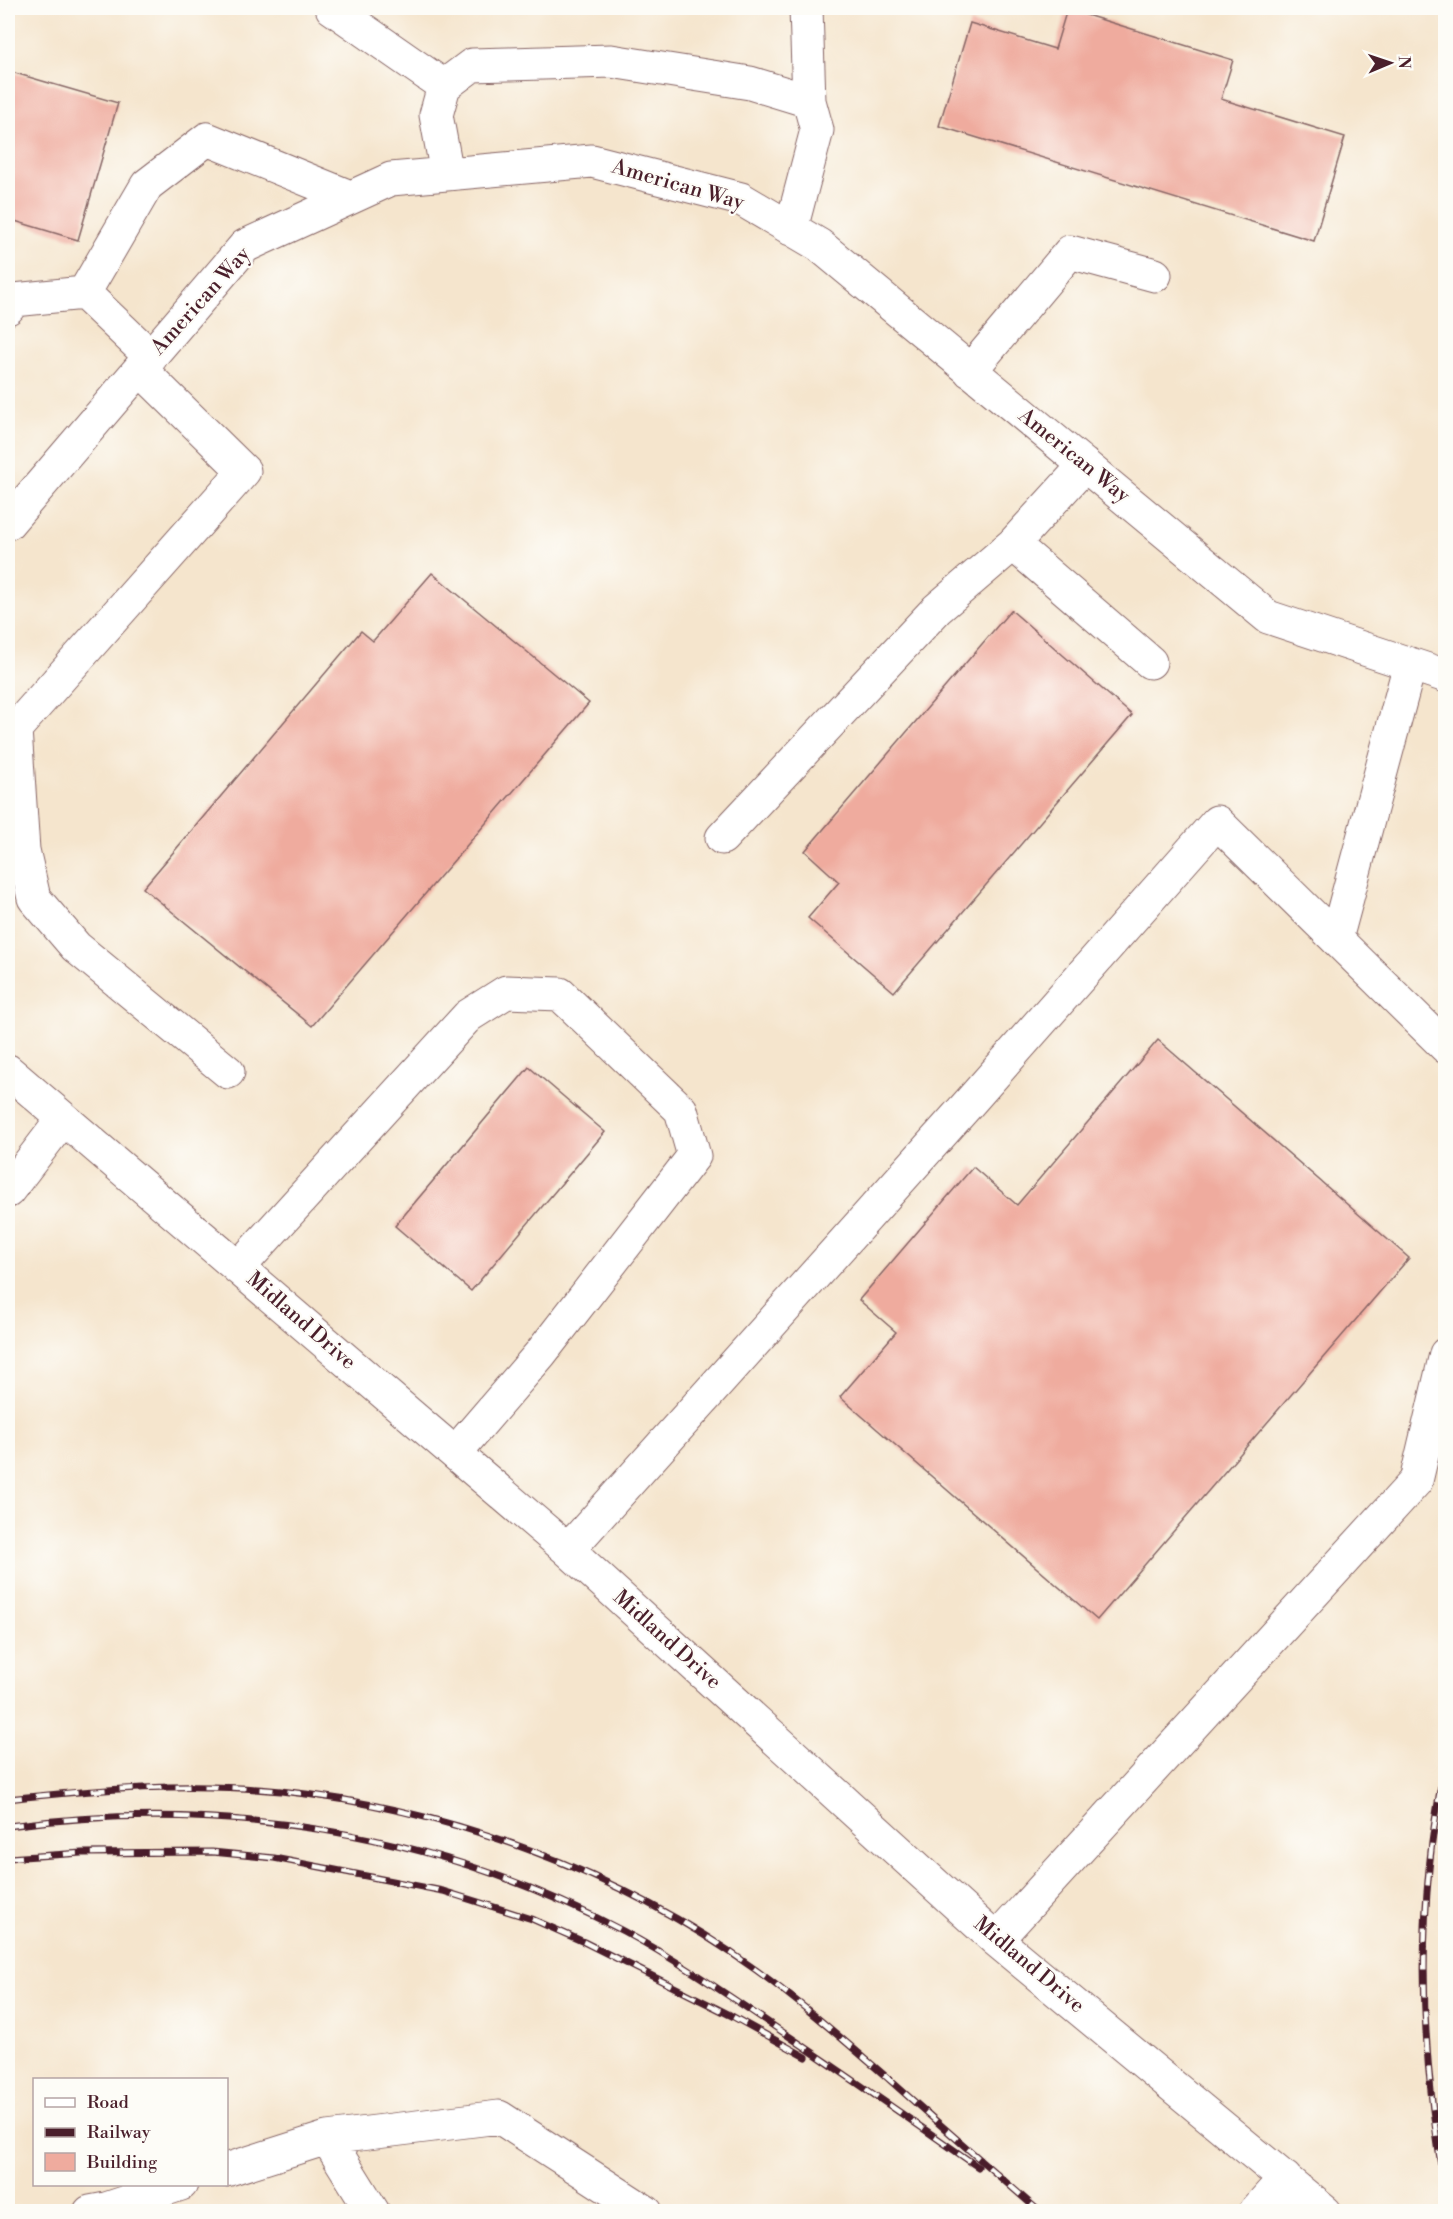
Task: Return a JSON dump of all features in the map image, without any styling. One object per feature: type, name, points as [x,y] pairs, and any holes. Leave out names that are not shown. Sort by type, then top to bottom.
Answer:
[{"type":"street","points":[[332,8],[444,86]]},
{"type":"street","points":[[791,229],[817,130],[809,101],[806,8]]},
{"type":"street","points":[[447,174],[436,115],[444,86],[472,65],[611,61],[750,83],[809,101]]},
{"type":"street","points":[[84,293],[147,185],[207,139],[350,197]]},
{"type":"street","name":"American Way","points":[[8,523],[245,246],[391,179],[592,161],[741,199],[819,245],[1268,617],[1446,676]]},
{"type":"street","points":[[970,371],[1071,252],[1155,275]]},
{"type":"street","points":[[8,308],[14,300],[84,293]]},
{"type":"street","points":[[84,293],[244,471],[11,726],[23,850],[34,898],[76,947],[228,1072]]},
{"type":"street","points":[[722,838],[937,609],[1013,544],[1085,465]]},
{"type":"street","points":[[1013,544],[1150,662]]},
{"type":"street","points":[[1336,939],[1410,664]]},
{"type":"street","points":[[568,1550],[969,1103],[1217,822],[1446,1047]]},
{"type":"street","points":[[238,1268],[468,1016],[506,992],[560,994],[681,1110],[694,1156],[541,1353],[454,1453]]},
{"type":"street","name":"Midland Drive","points":[[8,1071],[568,1550],[996,1940],[1325,2211]]},
{"type":"street","points":[[8,1191],[63,1119]]},
{"type":"street","points":[[996,1940],[1416,1481],[1446,1354]]},
{"type":"street","points":[[228,2169],[327,2138],[499,2117],[646,2211]]},
{"type":"street","points":[[327,2138],[373,2211]]},
{"type":"street","points":[[1255,2211],[1285,2178]]},
{"type":"street","points":[[90,2211],[106,2209],[175,2186]]},
{"type":"building","points":[[1067,9],[1233,60],[1221,99],[1345,137],[1314,241],[939,126],[970,23],[1055,49]]},
{"type":"building","points":[[8,71],[118,103],[78,240],[8,219]]},
{"type":"building","points":[[432,573],[589,703],[312,1026],[143,888],[361,631],[373,641]]},
{"type":"building","points":[[1011,610],[1132,715],[894,992],[808,918],[839,882],[805,851]]},
{"type":"building","points":[[1158,1040],[1409,1258],[1097,1620],[840,1397],[896,1332],[859,1300],[973,1167],[1017,1205]]},
{"type":"building","points":[[529,1067],[605,1132],[471,1291],[395,1226]]},
{"type":"railway","points":[[1446,1761],[1429,1868],[1424,1977],[1430,2085],[1446,2193]]},
{"type":"railway","points":[[8,1799],[76,1792],[178,1787],[281,1791],[344,1800],[407,1813],[469,1829],[530,1850],[648,1903],[703,1935],[756,1970],[841,2038],[1040,2212]]},
{"type":"railway","points":[[8,1826],[88,1818],[167,1816],[246,1820],[324,1830],[401,1846],[476,1868],[550,1896],[623,1931],[666,1955],[790,2037],[978,2167]]},
{"type":"railway","points":[[8,1858],[82,1853],[212,1852],[274,1858],[443,1891],[532,1919],[584,1942],[730,2015],[806,2057]]}]
